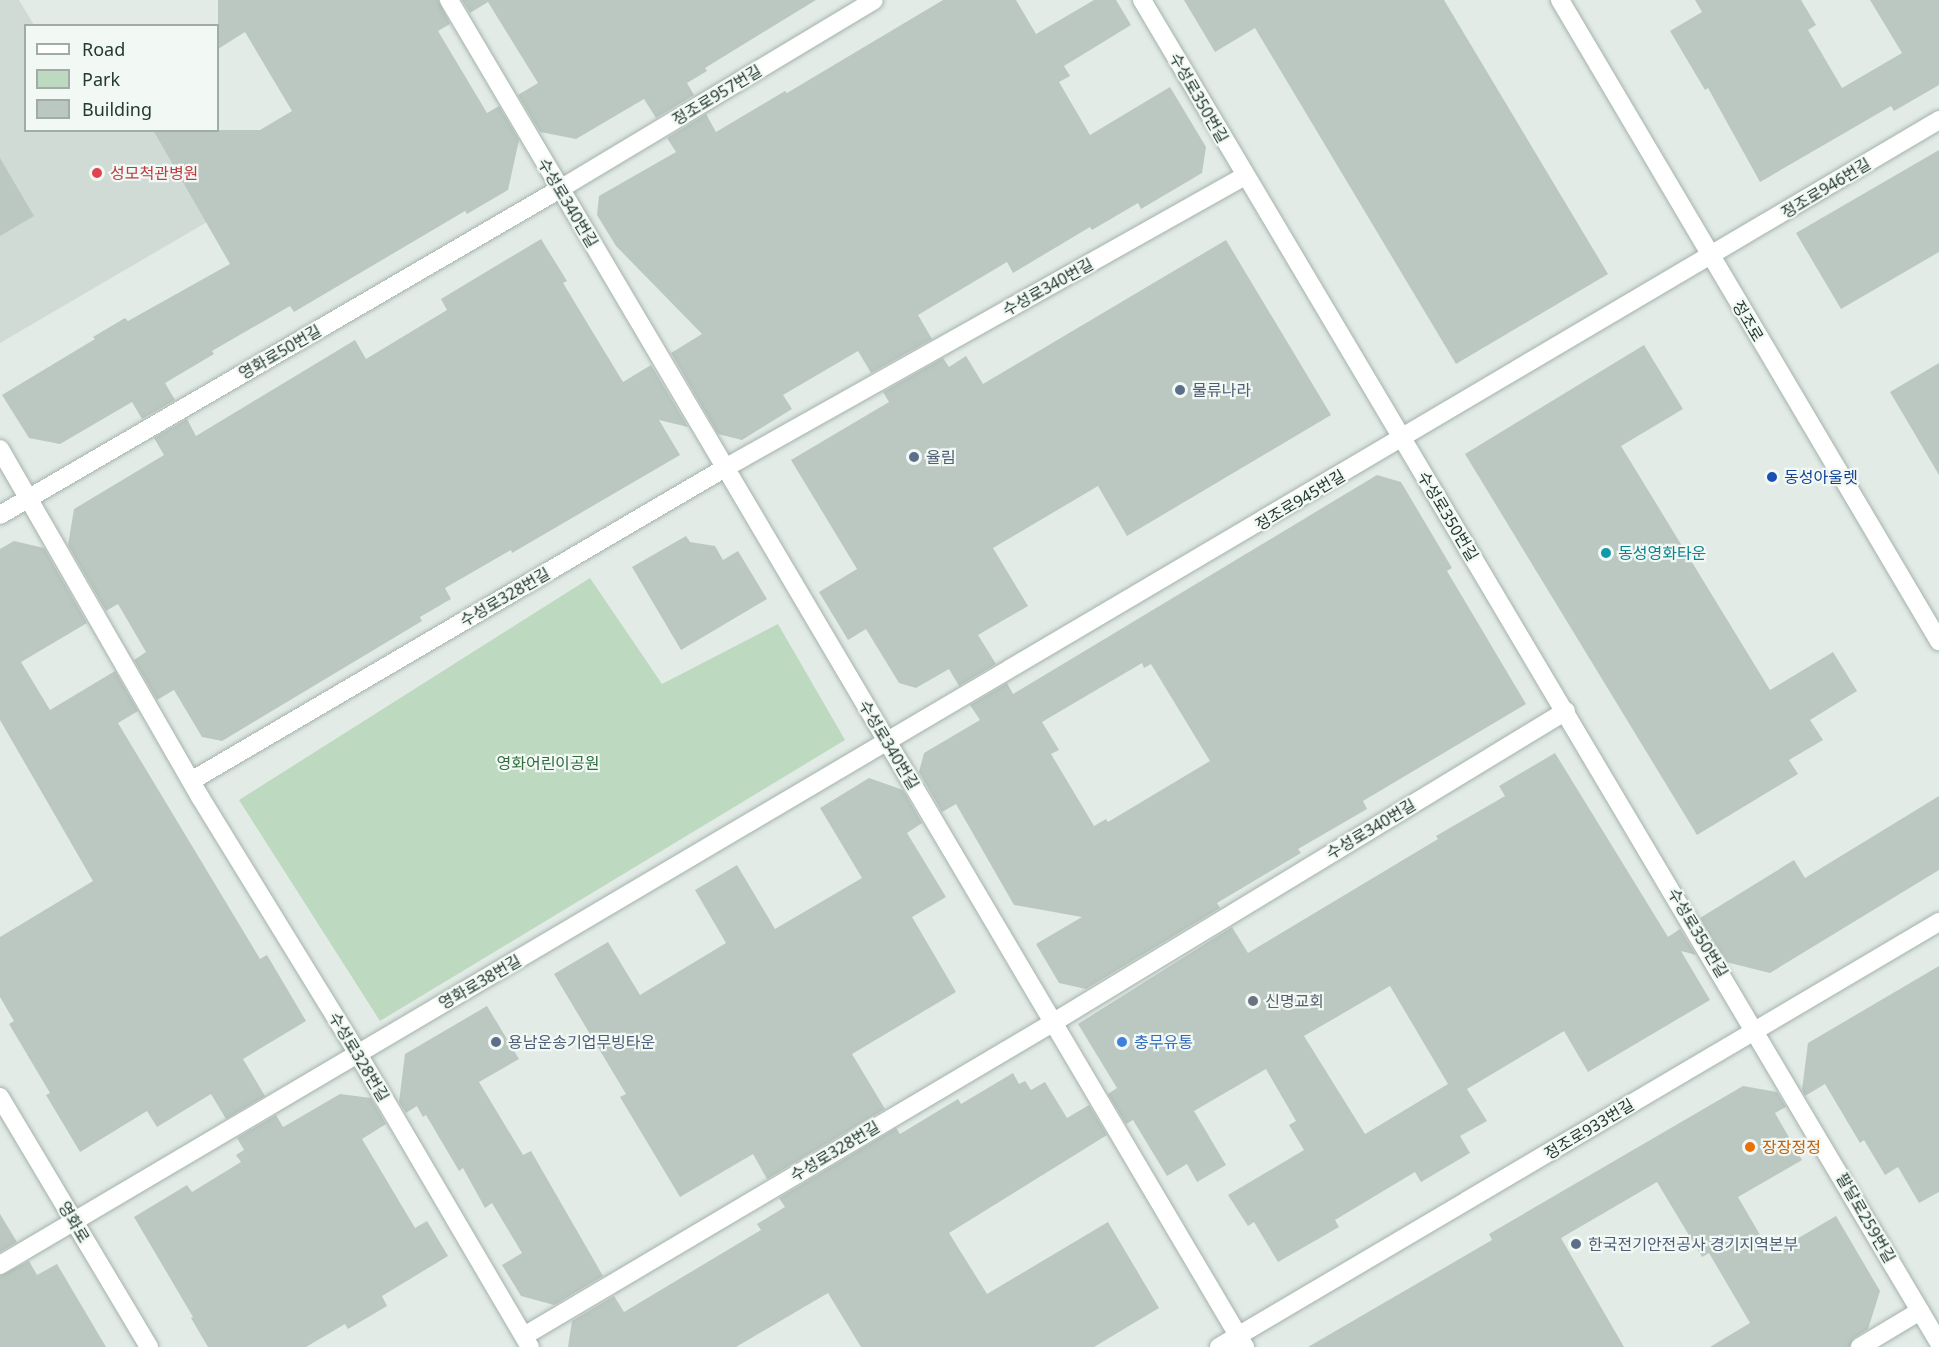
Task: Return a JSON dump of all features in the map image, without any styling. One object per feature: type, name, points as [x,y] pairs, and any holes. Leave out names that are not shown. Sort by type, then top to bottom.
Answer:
[{"type":"street","name":"수성로340번길","points":[[449,0],[1242,1341]]},
{"type":"street","name":"정조로957번길","points":[[560,189],[874,0]]},
{"type":"street","name":"수성로350번길","points":[[1142,0],[1401,440],[1756,1030]]},
{"type":"street","name":"정조로","points":[[1560,0],[1939,640]]},
{"type":"street","name":"정조로946번길","points":[[1712,256],[1939,120]]},
{"type":"street","name":"수성로340번길","points":[[725,468],[1245,176]]},
{"type":"street","name":"영화로50번길","points":[[0,515],[560,189]]},
{"type":"street","name":"정조로945번길","points":[[888,744],[1712,256]]},
{"type":"street","name":"수성로328번길","points":[[0,449],[191,781],[358,1054],[527,1341],[1054,1022]]},
{"type":"street","name":"수성로328번길","points":[[191,781],[725,468]]},
{"type":"street","name":"수성로340번길","points":[[1054,1022],[1566,711]]},
{"type":"street","name":"영화로38번길","points":[[0,1265],[888,744]]},
{"type":"street","name":"정조로933번길","points":[[1219,1347],[1242,1341],[1939,922]]},
{"type":"street","name":"팔달로259번길","points":[[1756,1030],[1939,1343]]},
{"type":"street","name":"영화로","points":[[0,1097],[149,1347]]},
{"type":"street","points":[[1860,1347],[1920,1311]]},
{"type":"shaded area","name":"성모척관병원","points":[[0,0],[19,0],[33,24],[24,24],[24,132],[171,132],[219,215],[0,343]]},
{"type":"green space","name":"영화어린이공원","points":[[590,578],[662,684],[778,624],[845,740],[380,1021],[239,800]]},
{"type":"building","points":[[218,0],[438,0],[450,24],[438,31],[487,113],[499,106],[519,140],[508,190],[467,214],[465,211],[294,312],[290,306],[212,351],[214,354],[165,383],[175,400],[142,419],[132,402],[60,444],[29,438],[2,395],[95,339],[93,337],[125,318],[128,321],[230,264],[154,132],[260,130],[292,111],[245,32],[219,48]]},
{"type":"building","points":[[462,0],[816,0],[705,68],[707,71],[687,83],[694,95],[656,118],[644,99],[576,139],[540,132],[518,95],[538,83],[488,2],[470,13]]},
{"type":"building","points":[[943,0],[1016,0],[1036,34],[1094,0],[1116,0],[1131,25],[1064,66],[1070,76],[1059,82],[1090,135],[1170,87],[1206,147],[1202,173],[1141,209],[1138,203],[1092,230],[1090,227],[1013,273],[1007,262],[918,315],[932,339],[871,373],[858,351],[783,395],[792,409],[742,440],[718,434],[671,353],[702,334],[616,246],[597,215],[599,196],[676,152],[667,138],[706,114],[716,132],[785,91],[787,93]]},
{"type":"building","points":[[1184,0],[1444,0],[1608,274],[1456,364],[1255,28],[1215,52]]},
{"type":"building","points":[[1695,0],[1801,0],[1816,25],[1808,30],[1842,88],[1902,53],[1870,0],[1939,0],[1939,85],[1894,111],[1891,106],[1760,182],[1708,88],[1705,90],[1670,31],[1702,12]]},
{"type":"building","points":[[1939,150],[1939,252],[1841,309],[1796,233]]},
{"type":"building","points":[[0,158],[34,216],[0,236]]},
{"type":"building","points":[[541,239],[567,281],[563,283],[623,382],[651,365],[688,427],[659,420],[680,455],[512,553],[511,550],[445,588],[451,599],[420,617],[422,621],[222,741],[202,737],[174,690],[157,700],[134,660],[146,652],[118,604],[106,611],[68,545],[74,509],[164,455],[154,438],[187,419],[196,436],[355,340],[366,359],[447,310],[441,299]]},
{"type":"building","points":[[1226,240],[1331,415],[1127,536],[1098,486],[993,548],[1028,606],[978,635],[996,664],[959,686],[949,669],[916,688],[899,683],[866,629],[848,640],[819,592],[857,569],[791,460],[889,402],[883,392],[943,358],[949,367],[966,356],[983,384]]},
{"type":"building","name":"동성영화타운","points":[[1644,345],[1683,409],[1621,446],[1770,690],[1833,652],[1857,691],[1810,720],[1823,740],[1789,760],[1798,774],[1697,835],[1465,454]]},
{"type":"building","points":[[1939,363],[1939,475],[1890,392]]},
{"type":"building","points":[[1377,475],[1401,482],[1452,568],[1447,571],[1526,704],[1363,801],[1367,809],[1298,849],[1301,853],[1217,903],[1220,908],[1086,989],[1059,983],[1036,944],[1082,917],[1014,905],[956,804],[942,812],[919,772],[924,753],[980,720],[970,705],[1007,683],[1013,694]],"holes":[[[1142,663],[1144,668],[1151,664],[1210,761],[1108,822],[1106,819],[1094,826],[1051,754],[1059,750],[1042,722]]]},
{"type":"building","points":[[686,536],[690,542],[715,546],[723,560],[738,551],[767,599],[681,650],[632,567]]},
{"type":"building","points":[[14,541],[44,548],[87,623],[21,662],[50,710],[115,671],[138,711],[118,723],[260,959],[267,955],[306,1021],[243,1059],[265,1096],[226,1119],[211,1094],[157,1127],[147,1111],[80,1152],[46,1095],[50,1093],[9,1024],[14,1021],[0,997],[0,937],[93,881],[0,720],[0,549]]},
{"type":"building","points":[[1555,753],[1668,937],[1680,929],[1696,955],[1681,951],[1710,1000],[1588,1072],[1564,1031],[1467,1089],[1487,1121],[1460,1136],[1470,1153],[1421,1182],[1415,1172],[1335,1220],[1339,1227],[1278,1262],[1254,1222],[1248,1226],[1228,1195],[1304,1150],[1289,1125],[1296,1121],[1266,1069],[1194,1111],[1226,1165],[1197,1182],[1187,1164],[1167,1176],[1133,1120],[1126,1124],[1108,1094],[1117,1088],[1078,1024],[1232,927],[1248,953],[1438,839],[1436,836],[1505,796],[1499,786]],"holes":[[[1390,986],[1448,1084],[1365,1134],[1304,1036]]]},
{"type":"building","points":[[869,778],[903,790],[922,823],[907,833],[946,897],[912,917],[956,992],[852,1054],[885,1109],[767,1179],[753,1154],[680,1197],[620,1097],[626,1094],[554,974],[608,942],[640,995],[726,943],[695,890],[737,865],[775,929],[862,878],[820,808]]},
{"type":"building","points":[[1939,796],[1939,870],[1770,973],[1726,962],[1700,918],[1794,860],[1805,878]]},
{"type":"building","points":[[1939,966],[1939,1192],[1919,1203],[1898,1167],[1885,1175],[1864,1140],[1860,1143],[1825,1084],[1805,1096],[1802,1090],[1808,1043]]},
{"type":"building","points":[[487,1006],[519,1059],[479,1082],[523,1155],[531,1151],[603,1276],[554,1305],[521,1296],[502,1265],[522,1253],[492,1203],[485,1208],[463,1168],[459,1171],[426,1115],[423,1117],[417,1106],[406,1113],[399,1102],[405,1054]]},
{"type":"building","points":[[1013,1073],[1019,1084],[1025,1081],[1031,1090],[1045,1082],[1067,1118],[1089,1105],[1107,1135],[949,1233],[987,1294],[1108,1222],[1159,1308],[1094,1347],[861,1347],[828,1293],[736,1347],[568,1347],[572,1321],[614,1296],[624,1312],[761,1230],[757,1224],[785,1207],[779,1198],[896,1128],[900,1134],[958,1099],[961,1104]]},
{"type":"building","points":[[1743,1086],[1777,1092],[1786,1107],[1775,1113],[1802,1160],[1738,1197],[1771,1254],[1836,1216],[1880,1291],[1868,1329],[1854,1338],[1849,1347],[1710,1347],[1750,1323],[1709,1253],[1702,1257],[1657,1182],[1561,1238],[1624,1347],[1308,1347],[1492,1240],[1489,1234]]},
{"type":"building","points":[[340,1094],[371,1098],[386,1124],[362,1139],[415,1228],[427,1221],[448,1256],[382,1296],[387,1306],[348,1329],[345,1324],[306,1347],[208,1347],[191,1318],[193,1317],[134,1217],[187,1185],[192,1192],[241,1162],[236,1155],[244,1150],[237,1138],[276,1115],[283,1127]]},
{"type":"building","points":[[0,1214],[17,1242],[0,1252]]},
{"type":"building","points":[[29,1261],[37,1275],[57,1264],[106,1347],[0,1347],[0,1276]]},
{"type":"place","name":"성모척관병원","points":[[97,173]]},
{"type":"place","name":"물류나라","points":[[1180,390]]},
{"type":"place","name":"율림","points":[[914,457]]},
{"type":"place","name":"동성아울렛","points":[[1772,477]]},
{"type":"place","name":"동성영화타운","points":[[1606,553]]},
{"type":"place","name":"신명교회","points":[[1253,1001]]},
{"type":"place","name":"용남운송기업무빙타운","points":[[496,1042]]},
{"type":"place","name":"충무유통","points":[[1122,1042]]},
{"type":"place","name":"장장정정","points":[[1750,1147]]},
{"type":"place","name":"한국전기안전공사 경기지역본부","points":[[1576,1244]]}]
